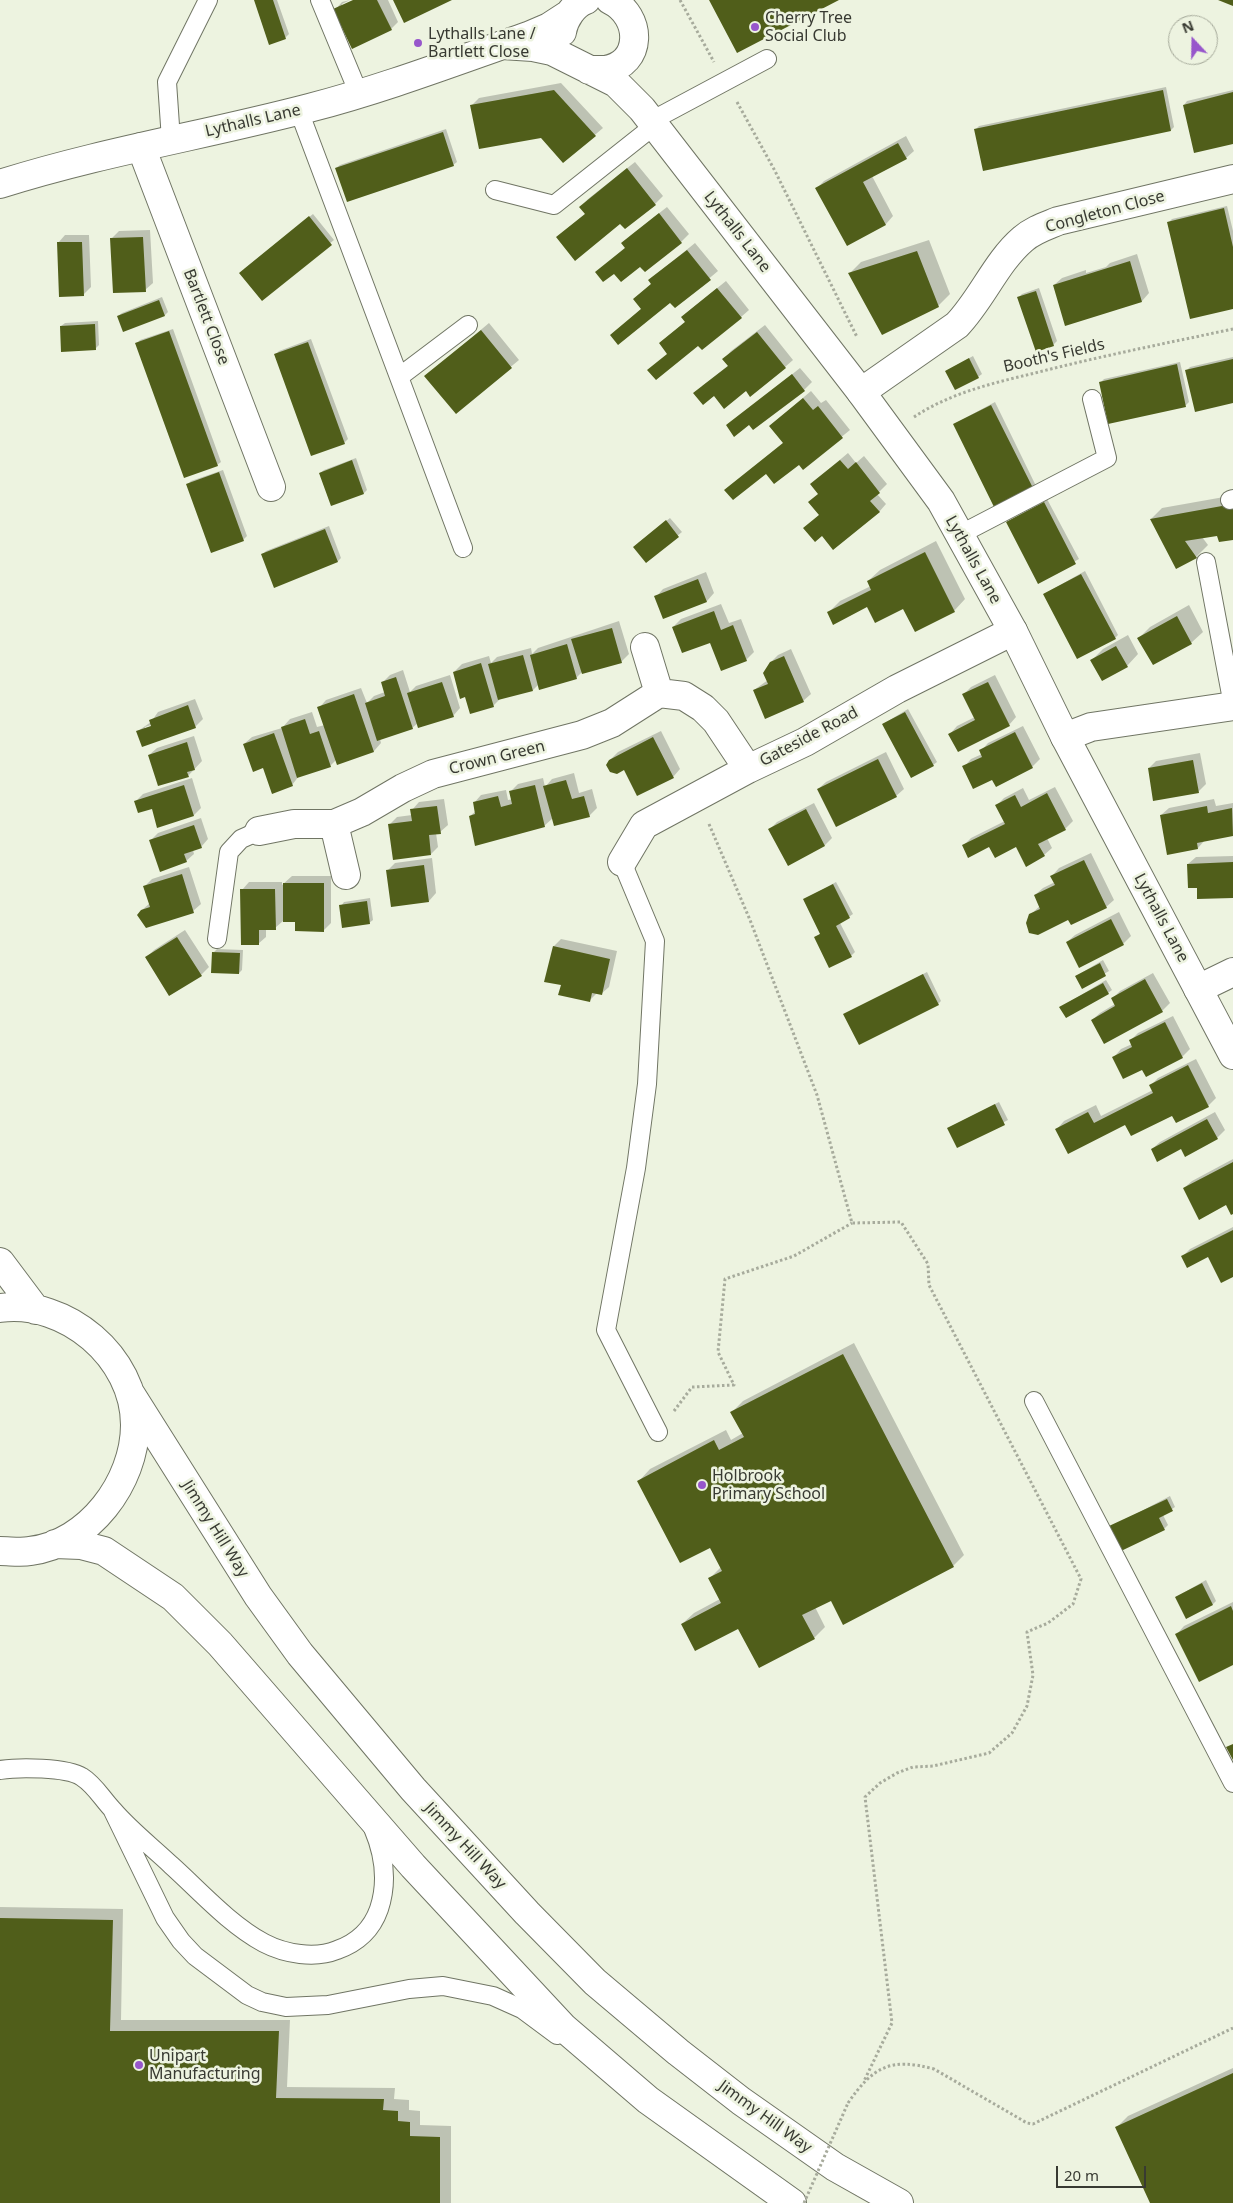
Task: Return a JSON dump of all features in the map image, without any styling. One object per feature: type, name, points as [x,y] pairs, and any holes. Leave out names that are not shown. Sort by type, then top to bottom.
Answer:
[{"type":"main road","name":"Lythalls Lane","points":[[610,0],[620,5],[629,14],[634,26],[634,70],[650,118]]},
{"type":"main road","name":"Lythalls Lane","points":[[4,183],[141,147],[299,111],[359,94],[549,28],[580,4]]},
{"type":"main road","points":[[580,4],[563,24],[562,36],[566,51],[582,66],[606,70],[618,65],[625,59],[632,48],[634,36]]},
{"type":"main road","name":"Lythalls Lane","points":[[502,45],[552,51],[616,83],[650,118],[870,386],[891,433],[940,502],[1014,631],[1065,737],[1233,1055]]},
{"type":"main road","name":"Bartlett Close","points":[[141,147],[271,487]]},
{"type":"main road","name":"Congleton Close","points":[[870,386],[957,325],[967,314],[1013,248],[1025,237],[1040,228],[1058,221],[1233,179]]},
{"type":"main road","name":"Gateside Road","points":[[622,862],[644,824],[748,769],[806,742],[897,688],[1014,631]]},
{"type":"main road","points":[[645,647],[659,694],[684,696],[703,708],[716,721],[748,769]]},
{"type":"main road","name":"Crown Green","points":[[259,831],[294,824],[334,824],[362,812],[402,788],[433,774],[582,735],[612,723],[659,694]]},
{"type":"main road","points":[[1065,737],[1090,728],[1233,706]]},
{"type":"main road","points":[[334,824],[346,875]]},
{"type":"main road","points":[[1198,989],[1233,972]]},
{"type":"main road","points":[[0,1262],[36,1310]]},
{"type":"main road","points":[[0,1308],[18,1306],[59,1315],[79,1326],[110,1355],[130,1393],[135,1425],[129,1468],[102,1514],[78,1531],[43,1548],[0,1560]]},
{"type":"main road","name":"Jimmy Hill Way","points":[[130,1393],[258,1596],[300,1654],[413,1789],[527,1913],[595,1982],[678,2052],[741,2101],[835,2167],[899,2203]]},
{"type":"main road","points":[[0,1551],[81,1545],[104,1551],[173,1597],[220,1644],[419,1873],[564,2028],[648,2100],[709,2146],[792,2203]]},
{"type":"lane","points":[[171,140],[166,82],[208,0]]},
{"type":"lane","points":[[320,0],[359,94]]},
{"type":"lane","points":[[495,190],[554,204],[650,118],[725,82],[767,59]]},
{"type":"lane","points":[[299,111],[463,548]]},
{"type":"lane","points":[[399,377],[468,325]]},
{"type":"lane","points":[[959,535],[1107,458],[1092,400]]},
{"type":"lane","points":[[1206,562],[1233,706]]},
{"type":"lane","points":[[217,939],[230,852],[241,839],[259,831]]},
{"type":"lane","points":[[622,862],[656,941],[647,1084],[636,1168],[606,1330],[658,1432]]},
{"type":"lane","points":[[1034,1401],[1233,1783]]},
{"type":"lane","points":[[0,1770],[47,1770],[74,1774],[89,1783],[113,1811],[215,1906],[256,1937],[282,1950],[317,1954],[340,1950],[359,1938],[369,1928],[382,1898],[384,1883],[380,1850],[366,1811]]},
{"type":"lane","points":[[113,1811],[165,1918],[181,1941],[194,1956],[247,1995],[262,2002],[286,2007],[328,2005],[409,1989],[443,1986],[493,1996],[522,2009],[648,2100]]},
{"type":"path","points":[[680,0],[775,171],[870,386]]},
{"type":"path","name":"Booth's Fields","points":[[891,433],[927,409],[974,388],[1062,366],[1233,329]]},
{"type":"path","points":[[698,796],[750,920],[817,1095],[852,1223]]},
{"type":"path","points":[[658,1432],[692,1387],[734,1385],[718,1352],[725,1278],[794,1256],[852,1223],[901,1222],[928,1264],[929,1285],[1081,1579],[1073,1604],[1048,1624],[1027,1632],[1033,1675],[1027,1706],[1012,1733],[988,1753],[934,1766],[913,1767],[897,1773],[865,1797],[892,2023],[864,2081],[848,2104],[804,2203]]},
{"type":"path","points":[[864,2081],[878,2071],[895,2064],[918,2065],[934,2069],[1027,2123],[1033,2124],[1233,2028]]},
{"type":"building","points":[[254,0],[273,0],[286,39],[269,45]]},
{"type":"building","points":[[353,0],[377,0],[392,30],[352,49],[333,9]]},
{"type":"building","points":[[393,0],[452,0],[404,23]]},
{"type":"building","name":"Cherry Tree Social Club","points":[[709,0],[839,0],[737,53]]},
{"type":"building","points":[[1218,0],[1233,0],[1233,6]]},
{"type":"building","points":[[554,90],[596,136],[563,163],[541,138],[479,149],[470,105]]},
{"type":"building","points":[[1163,90],[1171,131],[983,171],[974,129]]},
{"type":"building","points":[[1233,92],[1233,144],[1194,153],[1183,105]]},
{"type":"building","points":[[443,132],[454,166],[347,202],[335,168]]},
{"type":"building","points":[[898,143],[907,159],[863,182],[886,225],[847,246],[815,188]]},
{"type":"building","points":[[627,168],[656,205],[625,229],[620,224],[575,261],[556,237],[585,214],[579,207]]},
{"type":"building","points":[[1224,208],[1233,247],[1233,309],[1190,319],[1167,222]]},
{"type":"building","points":[[659,213],[682,243],[645,272],[640,267],[621,282],[614,274],[603,282],[595,272],[625,248],[621,243]]},
{"type":"building","points":[[309,216],[332,245],[262,301],[239,273]]},
{"type":"building","points":[[143,237],[146,292],[113,293],[110,238]]},
{"type":"building","points":[[57,242],[82,242],[84,296],[59,297]]},
{"type":"building","points":[[687,250],[711,280],[675,308],[670,303],[618,345],[610,335],[641,309],[633,299],[651,284],[648,280]]},
{"type":"building","points":[[917,251],[939,307],[882,335],[848,273]]},
{"type":"building","points":[[1130,261],[1142,302],[1065,326],[1053,285]]},
{"type":"building","points":[[717,288],[742,318],[702,350],[698,346],[656,380],[647,370],[667,354],[659,343],[685,322],[681,317]]},
{"type":"building","points":[[1036,291],[1054,346],[1036,352],[1017,297]]},
{"type":"building","points":[[159,300],[165,316],[123,332],[117,316]]},
{"type":"building","points":[[95,324],[96,350],[61,352],[60,326]]},
{"type":"building","points":[[481,330],[512,368],[456,414],[424,376]]},
{"type":"building","points":[[169,331],[218,466],[184,478],[135,343]]},
{"type":"building","points":[[757,332],[786,368],[750,397],[746,391],[724,409],[714,396],[703,405],[693,393],[728,366],[722,359]]},
{"type":"building","points":[[308,342],[345,444],[311,456],[274,354]]},
{"type":"building","points":[[969,358],[979,378],[955,390],[945,371]]},
{"type":"building","points":[[1233,359],[1233,403],[1195,412],[1185,370]]},
{"type":"building","points":[[1177,364],[1186,407],[1108,424],[1099,382]]},
{"type":"building","points":[[792,374],[805,391],[753,430],[749,425],[734,437],[726,425]]},
{"type":"building","points":[[803,398],[813,410],[818,406],[843,438],[803,470],[799,465],[774,484],[766,474],[733,500],[724,490],[783,443],[769,426]]},
{"type":"building","points":[[991,405],[1035,492],[996,511],[953,424]]},
{"type":"building","points":[[352,460],[364,494],[331,506],[319,473]]},
{"type":"building","points":[[840,460],[848,469],[856,462],[880,493],[870,501],[880,512],[833,550],[822,536],[815,542],[803,528],[819,515],[808,502],[818,494],[810,484]]},
{"type":"building","points":[[219,472],[244,541],[211,553],[186,484]]},
{"type":"building","points":[[1044,502],[1076,564],[1038,584],[1006,522]]},
{"type":"building","points":[[1233,504],[1233,540],[1219,542],[1217,536],[1185,541],[1197,558],[1176,569],[1150,519]]},
{"type":"building","points":[[666,520],[679,537],[646,563],[633,547]]},
{"type":"building","points":[[325,529],[338,562],[274,588],[261,554]]},
{"type":"building","points":[[925,552],[955,612],[915,632],[903,609],[875,623],[867,607],[833,625],[827,612],[871,590],[867,581]]},
{"type":"building","points":[[1081,574],[1116,639],[1077,659],[1043,594]]},
{"type":"building","points":[[698,579],[707,602],[663,619],[654,596]]},
{"type":"building","points":[[714,611],[721,630],[733,625],[747,661],[721,671],[710,643],[682,653],[672,627]]},
{"type":"building","points":[[1177,616],[1192,644],[1153,665],[1137,638]]},
{"type":"building","points":[[612,628],[622,663],[582,674],[571,639]]},
{"type":"building","points":[[567,644],[577,679],[539,690],[530,655]]},
{"type":"building","points":[[1116,646],[1128,667],[1102,681],[1090,660]]},
{"type":"building","points":[[523,655],[533,691],[498,700],[488,664]]},
{"type":"building","points":[[784,656],[804,702],[765,719],[753,690],[768,684],[763,673],[770,662]]},
{"type":"building","points":[[481,663],[494,707],[470,714],[465,697],[460,699],[453,672]]},
{"type":"building","points":[[396,677],[413,729],[377,741],[365,703],[385,696],[381,682]]},
{"type":"building","points":[[442,682],[454,717],[418,728],[407,693]]},
{"type":"building","points":[[988,682],[1010,726],[958,752],[948,734],[975,720],[962,694]]},
{"type":"building","points":[[354,694],[374,752],[337,765],[317,707]]},
{"type":"building","points":[[188,705],[196,728],[142,747],[136,731],[151,726],[149,720]]},
{"type":"building","points":[[905,712],[934,766],[911,778],[882,724]]},
{"type":"building","points":[[305,719],[310,734],[319,731],[331,767],[297,778],[281,727]]},
{"type":"building","points":[[1015,732],[1033,768],[996,787],[992,780],[973,789],[962,766],[982,757],[979,750]]},
{"type":"building","points":[[274,733],[293,786],[272,794],[263,768],[253,772],[243,744]]},
{"type":"building","points":[[653,737],[674,778],[637,796],[624,770],[617,774],[610,772],[606,765],[609,760]]},
{"type":"building","points":[[187,742],[195,770],[187,772],[189,777],[158,786],[148,755]]},
{"type":"building","points":[[878,759],[897,797],[836,827],[817,789]]},
{"type":"building","points":[[1193,760],[1199,793],[1153,801],[1148,768]]},
{"type":"building","points":[[566,780],[572,799],[584,796],[590,817],[554,826],[543,786]]},
{"type":"building","points":[[184,785],[194,816],[157,828],[152,809],[138,813],[134,801]]},
{"type":"building","points":[[535,785],[545,827],[475,846],[469,816],[475,814],[473,802],[498,796],[501,807],[512,804],[509,791]]},
{"type":"building","points":[[1047,793],[1066,830],[1038,844],[1045,856],[1026,867],[1016,847],[995,858],[989,847],[968,858],[962,845],[1005,824],[995,805],[1015,795],[1021,807]]},
{"type":"building","points":[[437,806],[441,834],[429,835],[431,855],[393,860],[388,824],[412,821],[410,809]]},
{"type":"building","points":[[1207,806],[1208,813],[1232,808],[1233,836],[1197,843],[1198,849],[1167,855],[1160,815]]},
{"type":"building","points":[[806,809],[825,846],[788,866],[768,829]]},
{"type":"building","points":[[194,825],[202,848],[184,854],[187,862],[160,872],[149,840]]},
{"type":"building","points":[[1084,860],[1107,908],[1071,925],[1068,920],[1038,935],[1029,933],[1026,923],[1029,914],[1040,909],[1034,895],[1055,885],[1050,876]]},
{"type":"building","points":[[1233,862],[1233,898],[1197,899],[1197,888],[1188,888],[1187,864]]},
{"type":"building","points":[[424,865],[429,902],[391,907],[386,870]]},
{"type":"building","points":[[182,874],[194,913],[146,928],[137,915],[141,910],[150,907],[143,886]]},
{"type":"building","points":[[283,883],[324,883],[324,932],[295,931],[295,922],[283,922]]},
{"type":"building","points":[[833,884],[850,918],[836,926],[852,957],[829,968],[814,937],[820,934],[803,899]]},
{"type":"building","points":[[240,889],[275,889],[276,930],[259,930],[259,945],[241,945]]},
{"type":"building","points":[[367,901],[370,924],[342,928],[339,905]]},
{"type":"building","points":[[1111,919],[1124,945],[1079,968],[1066,942]]},
{"type":"building","points":[[177,937],[202,976],[169,996],[145,957]]},
{"type":"building","points":[[553,946],[610,959],[602,995],[592,993],[590,1002],[558,995],[561,985],[544,982]]},
{"type":"building","points":[[212,952],[240,953],[239,974],[211,973]]},
{"type":"building","points":[[1100,963],[1106,976],[1082,989],[1075,976]]},
{"type":"building","points":[[923,974],[939,1005],[859,1045],[843,1014]]},
{"type":"building","points":[[1145,979],[1163,1012],[1104,1044],[1091,1020],[1115,1006],[1111,998]]},
{"type":"building","points":[[1103,983],[1109,994],[1066,1018],[1059,1007]]},
{"type":"building","points":[[1165,1022],[1183,1058],[1146,1077],[1142,1070],[1123,1079],[1112,1057],[1132,1047],[1129,1040]]},
{"type":"building","points":[[1188,1065],[1209,1107],[1176,1123],[1172,1116],[1131,1136],[1125,1125],[1068,1154],[1055,1129],[1088,1112],[1094,1123],[1153,1093],[1149,1085]]},
{"type":"building","points":[[995,1104],[1005,1125],[957,1148],[947,1128]]},
{"type":"building","points":[[1207,1119],[1218,1139],[1185,1157],[1181,1149],[1157,1162],[1151,1149]]},
{"type":"building","points":[[1233,1162],[1233,1214],[1231,1215],[1226,1205],[1199,1220],[1183,1188]]},
{"type":"building","points":[[1233,1230],[1233,1277],[1221,1283],[1208,1257],[1187,1268],[1181,1256]]},
{"type":"building","points":[[843,1354],[954,1567],[843,1625],[831,1601],[802,1615],[815,1639],[759,1668],[738,1629],[695,1651],[681,1624],[721,1603],[708,1578],[722,1571],[710,1548],[680,1563],[637,1481],[714,1440],[719,1450],[744,1437],[730,1412]]},
{"type":"building","points":[[1167,1499],[1173,1511],[1159,1518],[1165,1530],[1121,1551],[1109,1526]]},
{"type":"building","points":[[1202,1583],[1213,1605],[1186,1619],[1175,1597]]},
{"type":"building","points":[[1231,1606],[1233,1611],[1233,1665],[1199,1682],[1175,1634]]},
{"type":"building","points":[[1233,1744],[1233,1760],[1226,1747]]},
{"type":"building","name":"Unipart Manufacturing","points":[[0,1918],[113,1920],[110,2031],[279,2031],[276,2098],[384,2099],[383,2110],[398,2111],[398,2121],[410,2122],[410,2136],[440,2137],[440,2203],[0,2203]]},
{"type":"building","points":[[1233,2073],[1233,2203],[1150,2203],[1115,2127]]},
{"type":"place","name":"Cherry Tree Social Club","points":[[755,27]]},
{"type":"place","name":"Lythalls Lane / Bartlett Close","points":[[418,43]]},
{"type":"place","name":"Holbrook Primary School","points":[[702,1485]]},
{"type":"place","name":"Unipart Manufacturing","points":[[139,2065]]}]
